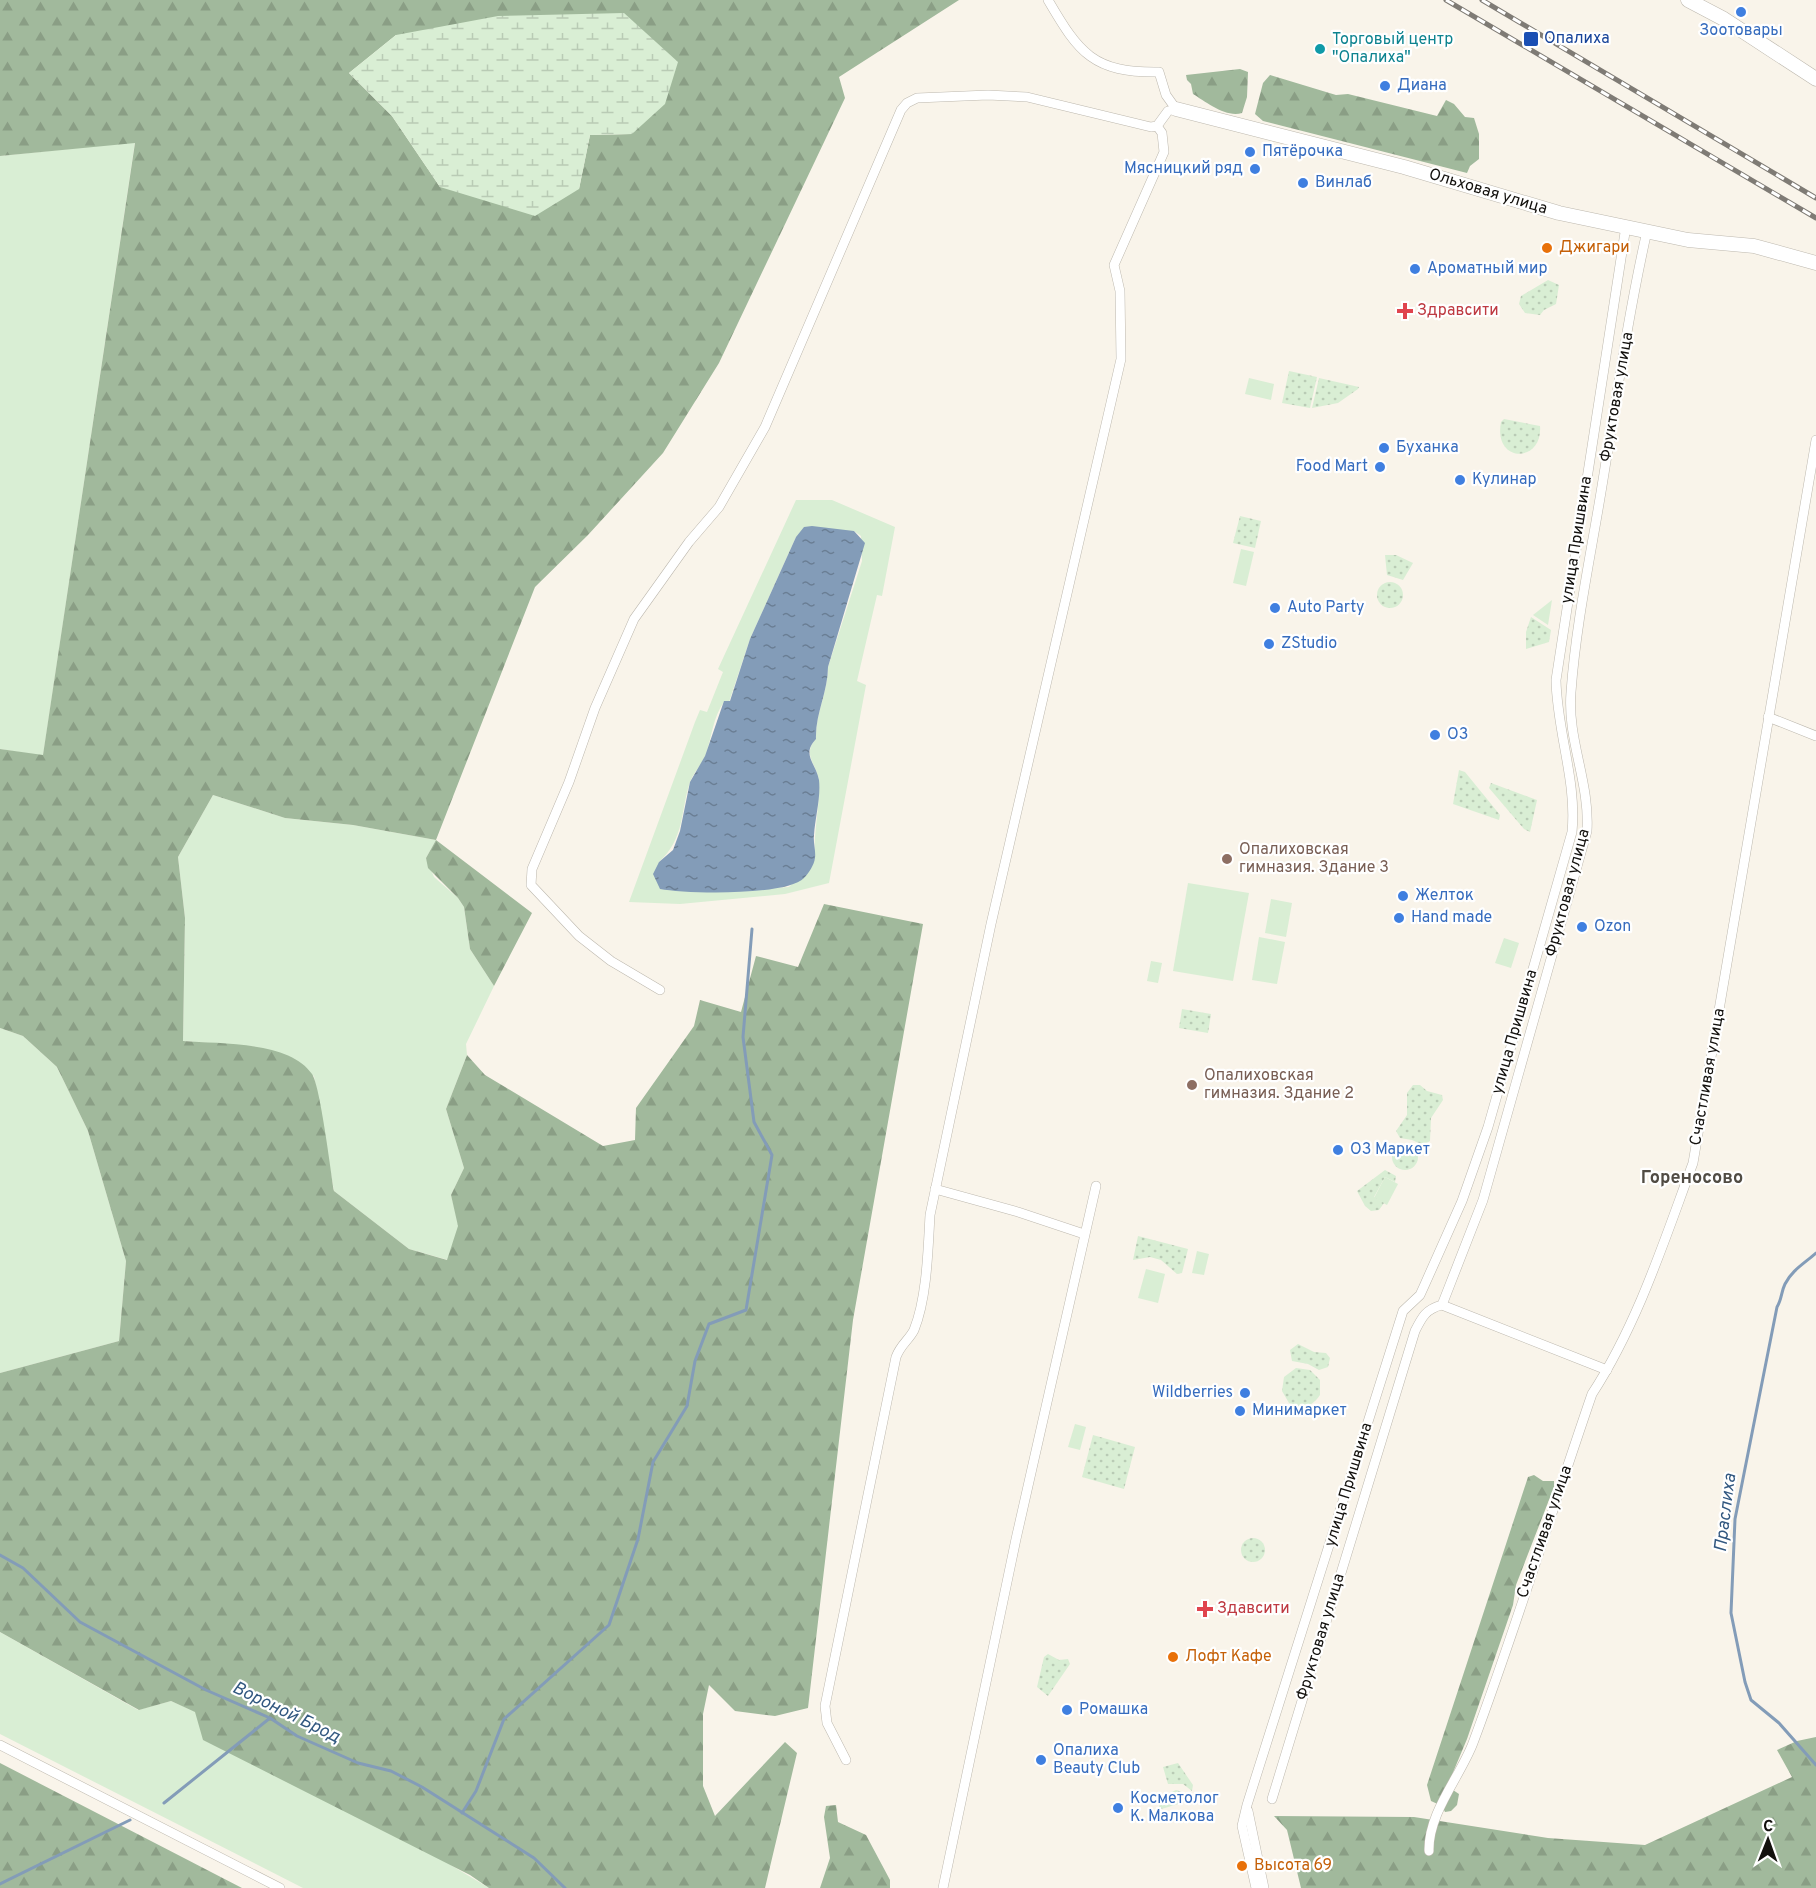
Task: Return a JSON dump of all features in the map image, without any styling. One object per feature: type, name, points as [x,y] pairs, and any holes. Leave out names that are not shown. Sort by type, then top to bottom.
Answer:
[{"type":"street","points":[[660,990],[611,961],[579,936],[534,890],[530,878],[569,782],[595,708],[634,619],[689,542],[719,507],[765,427],[901,110],[907,102],[917,98],[988,95],[1027,97],[1142,126],[1157,126],[1170,112],[1159,72],[1135,72],[1088,56],[1072,41],[1048,0]]},
{"type":"street","points":[[1688,0],[1724,20],[1816,79]]},
{"type":"street","name":"Ольховая улица","points":[[1170,112],[1404,166],[1559,213],[1688,240],[1754,246],[1816,263]]},
{"type":"street","points":[[846,1760],[827,1723],[825,1706],[896,1357],[900,1345],[913,1331],[917,1319],[935,1189],[991,924],[1121,359],[1120,291],[1114,266],[1164,152],[1162,133],[1157,126]]},
{"type":"street","name":"улица Пришвина","points":[[1256,1888],[1242,1826],[1247,1805],[1403,1311],[1420,1295],[1462,1202],[1488,1127],[1572,832],[1575,805],[1556,680],[1626,226]]},
{"type":"street","name":"Фруктовая улица","points":[[1272,1799],[1415,1331],[1430,1308],[1442,1305],[1483,1200],[1587,831],[1588,807],[1571,725],[1571,691],[1599,506],[1647,231]]},
{"type":"street","name":"Счастливая улица","points":[[1429,1851],[1429,1840],[1438,1813],[1472,1745],[1592,1394],[1607,1370],[1653,1273],[1693,1162],[1816,440]]},
{"type":"street","points":[[1768,717],[1816,736]]},
{"type":"street","points":[[943,1888],[1016,1539],[1096,1186]]},
{"type":"street","points":[[935,1189],[1018,1212],[1084,1234]]},
{"type":"street","points":[[1442,1305],[1607,1370]]},
{"type":"street","points":[[0,1745],[280,1888]]},
{"type":"street","points":[[1247,1805],[1264,1888]]},
{"type":"green space","points":[[0,0],[959,0],[839,77],[845,98],[719,363],[663,453],[588,535],[535,587],[436,840],[353,825],[285,818],[213,795],[178,857],[185,918],[183,1041],[253,1046],[288,1055],[302,1063],[315,1081],[334,1191],[409,1249],[447,1260],[458,1226],[451,1195],[464,1168],[446,1109],[467,1055],[485,1075],[603,1146],[635,1140],[636,1108],[694,1026],[700,1000],[741,1012],[756,956],[798,967],[824,904],[923,924],[853,1320],[808,1708],[775,1716],[735,1711],[709,1685],[703,1714],[703,1786],[715,1816],[785,1742],[797,1753],[765,1888],[489,1888],[470,1875],[203,1740],[195,1712],[171,1701],[139,1710],[0,1632],[0,1373],[119,1341],[126,1261],[88,1131],[57,1067],[23,1036],[0,1028],[0,749],[43,755],[135,143],[0,156]],"holes":[[[396,35],[632,134],[590,135],[579,189],[440,187],[392,116],[349,73]]]},
{"type":"green space","points":[[624,13],[678,62],[665,104],[632,134],[590,135],[579,189],[535,216],[440,187],[392,116],[349,73],[396,35],[498,16]]},
{"type":"green space","points":[[1240,69],[1248,72],[1247,97],[1242,113],[1236,114],[1216,108],[1193,94],[1186,75]]},
{"type":"green space","points":[[1270,75],[1336,95],[1348,94],[1437,116],[1446,100],[1454,104],[1465,117],[1474,118],[1479,134],[1479,159],[1470,166],[1467,173],[1263,121],[1255,114],[1263,83]]},
{"type":"green space","points":[[135,142],[43,756],[0,749],[0,156]]},
{"type":"green space","points":[[1548,280],[1559,285],[1556,304],[1544,310],[1540,315],[1525,313],[1519,304],[1521,296]]},
{"type":"green space","points":[[1289,371],[1317,377],[1310,408],[1282,403]]},
{"type":"green space","points":[[1249,378],[1274,384],[1271,400],[1245,394]]},
{"type":"green space","points":[[1319,378],[1359,387],[1338,403],[1312,408]]},
{"type":"green space","points":[[1504,419],[1540,426],[1539,438],[1534,447],[1519,454],[1504,446],[1501,422]]},
{"type":"green space","points":[[796,500],[832,500],[895,527],[882,596],[877,595],[857,681],[866,685],[829,883],[785,894],[680,904],[629,902],[695,722],[700,710],[707,712],[723,672],[718,669]],"holes":[[[854,531],[861,536],[862,561],[828,667],[817,721],[816,739],[810,750],[819,782],[815,859],[789,887],[706,892],[660,889],[659,862],[678,834],[690,782],[706,754],[720,708],[724,702],[729,702],[750,639],[796,537]]]},
{"type":"green space","points":[[1240,516],[1261,521],[1255,548],[1233,543]]},
{"type":"green space","points":[[1241,549],[1254,552],[1246,586],[1233,583]]},
{"type":"green space","points":[[1385,555],[1396,555],[1413,563],[1403,580],[1387,575]]},
{"type":"green space","points":[[1390,582],[1399,586],[1403,595],[1399,604],[1390,608],[1381,604],[1377,595],[1381,586]]},
{"type":"green space","points":[[1552,600],[1548,625],[1533,615]]},
{"type":"green space","points":[[1531,617],[1551,630],[1549,642],[1526,649],[1526,632]]},
{"type":"green space","points":[[1459,770],[1465,772],[1500,815],[1499,820],[1453,804]]},
{"type":"green space","points":[[1491,783],[1537,800],[1530,832],[1524,829],[1489,788]]},
{"type":"green space","points":[[213,795],[285,818],[353,825],[436,840],[426,858],[434,877],[458,898],[464,907],[470,949],[494,986],[466,1044],[467,1055],[446,1109],[464,1168],[451,1195],[459,1226],[448,1260],[409,1249],[334,1191],[314,1076],[255,1047],[183,1041],[185,918],[178,857]]},
{"type":"green space","points":[[436,840],[532,913],[494,986],[470,949],[464,907],[428,868],[426,858]]},
{"type":"green space","points":[[1188,883],[1249,893],[1233,981],[1173,971]]},
{"type":"green space","points":[[1271,899],[1292,903],[1286,937],[1265,933]]},
{"type":"green space","points":[[1259,937],[1285,942],[1277,984],[1252,980]]},
{"type":"green space","points":[[1504,938],[1519,943],[1511,968],[1495,963]]},
{"type":"green space","points":[[1151,961],[1162,963],[1158,983],[1147,981]]},
{"type":"green space","points":[[1182,1009],[1211,1014],[1208,1033],[1179,1028]]},
{"type":"green space","points":[[0,1028],[23,1036],[57,1067],[88,1131],[126,1261],[119,1341],[0,1373]]},
{"type":"green space","points":[[1413,1085],[1420,1085],[1427,1091],[1442,1095],[1443,1100],[1431,1118],[1430,1141],[1423,1145],[1400,1138],[1396,1131],[1407,1115],[1407,1093]]},
{"type":"green space","points":[[1405,1144],[1414,1148],[1418,1157],[1414,1166],[1405,1170],[1396,1166],[1392,1157],[1396,1148]]},
{"type":"green space","points":[[1385,1170],[1396,1176],[1395,1182],[1385,1177],[1374,1197],[1384,1203],[1379,1210],[1371,1211],[1365,1206],[1357,1191]]},
{"type":"green space","points":[[1385,1177],[1398,1184],[1387,1205],[1374,1198]]},
{"type":"green space","points":[[1138,1236],[1188,1249],[1182,1273],[1177,1274],[1161,1260],[1150,1257],[1133,1260]]},
{"type":"green space","points":[[1197,1251],[1209,1254],[1204,1275],[1192,1273]]},
{"type":"green space","points":[[1146,1269],[1165,1274],[1158,1303],[1138,1298]]},
{"type":"green space","points":[[1298,1344],[1314,1352],[1326,1353],[1330,1358],[1328,1367],[1319,1370],[1308,1364],[1292,1361],[1290,1350]]},
{"type":"green space","points":[[1296,1368],[1310,1370],[1320,1380],[1320,1395],[1314,1402],[1302,1407],[1289,1403],[1282,1391],[1284,1377]]},
{"type":"green space","points":[[1075,1424],[1086,1427],[1080,1450],[1068,1447]]},
{"type":"green space","points":[[1093,1435],[1135,1447],[1124,1489],[1082,1477]]},
{"type":"green space","points":[[1534,1475],[1543,1481],[1554,1481],[1554,1487],[1516,1585],[1513,1605],[1467,1739],[1449,1782],[1450,1788],[1459,1794],[1457,1805],[1451,1811],[1445,1812],[1442,1806],[1431,1801],[1427,1785],[1528,1477]]},
{"type":"green space","points":[[1253,1538],[1261,1542],[1265,1550],[1261,1558],[1253,1562],[1245,1558],[1241,1550],[1245,1542]]},
{"type":"green space","points":[[0,1632],[138,1710],[171,1701],[196,1712],[489,1888],[303,1888],[0,1734]]},
{"type":"green space","points":[[1048,1654],[1059,1660],[1068,1659],[1070,1664],[1048,1696],[1037,1687],[1044,1657]]},
{"type":"green space","points":[[1816,1737],[1816,1888],[1301,1888],[1287,1830],[1274,1816],[1414,1817],[1548,1838],[1645,1845],[1792,1777],[1777,1750],[1797,1741]]},
{"type":"green space","points":[[0,1763],[242,1888],[0,1888]]},
{"type":"green space","points":[[1178,1763],[1193,1785],[1192,1791],[1183,1784],[1168,1784],[1163,1767]]},
{"type":"green space","points":[[1176,1790],[1185,1793],[1192,1800],[1158,1810],[1162,1796]]},
{"type":"green space","points":[[836,1805],[838,1822],[866,1835],[890,1880],[890,1888],[820,1888],[830,1858],[824,1817],[826,1806]]},
{"type":"water","points":[[804,527],[854,531],[865,543],[828,667],[817,721],[816,739],[810,750],[819,780],[814,863],[804,878],[794,884],[778,888],[735,892],[660,889],[653,874],[659,862],[673,850],[680,831],[690,782],[705,756],[724,701],[730,701],[750,639],[796,537]]},
{"type":"waterway","points":[[462,1813],[476,1791],[504,1719],[609,1625],[638,1539],[653,1462],[687,1406],[695,1361],[709,1324],[746,1310],[772,1155],[754,1122],[743,1037],[752,929]]},
{"type":"waterway","name":"Праслиха","points":[[1816,1253],[1788,1279],[1777,1307],[1735,1519],[1731,1613],[1745,1682],[1751,1700],[1779,1723],[1816,1765]]},
{"type":"waterway","name":"Вороной Брод","points":[[0,1555],[23,1568],[80,1622],[206,1690],[270,1718],[297,1736],[358,1763],[391,1771],[422,1787],[534,1858],[565,1888]]},
{"type":"waterway","points":[[164,1803],[270,1718]]},
{"type":"waterway","points":[[0,1884],[130,1820]]},
{"type":"railway","points":[[1446,0],[1816,218]]},
{"type":"railway","points":[[1482,0],[1816,198]]},
{"type":"place","name":"Зоотовары","points":[[1741,12]]},
{"type":"place","name":"Опалиха","points":[[1531,39]]},
{"type":"place","name":"Торговый центр \"Опалиха\"","points":[[1320,49]]},
{"type":"place","name":"Диана","points":[[1385,86]]},
{"type":"place","name":"Пятёрочка","points":[[1250,152]]},
{"type":"place","name":"Мясницкий ряд","points":[[1255,169]]},
{"type":"place","name":"Винлаб","points":[[1303,183]]},
{"type":"place","name":"Джигари","points":[[1547,248]]},
{"type":"place","name":"Ароматный мир","points":[[1415,269]]},
{"type":"place","name":"Здравсити","points":[[1405,311]]},
{"type":"place","name":"Буханка","points":[[1384,448]]},
{"type":"place","name":"Food Mart","points":[[1380,467]]},
{"type":"place","name":"Кулинар","points":[[1460,480]]},
{"type":"place","name":"Auto Party","points":[[1275,608]]},
{"type":"place","name":"ZStudio","points":[[1269,644]]},
{"type":"place","name":"О3","points":[[1435,735]]},
{"type":"place","name":"Опалиховская гимназия. Здание 3","points":[[1227,859]]},
{"type":"place","name":"Желток","points":[[1403,896]]},
{"type":"place","name":"Hand made","points":[[1399,918]]},
{"type":"place","name":"Ozon","points":[[1582,927]]},
{"type":"place","name":"Опалиховская гимназия. Здание 2","points":[[1192,1085]]},
{"type":"place","name":"О3 Маркет","points":[[1338,1150]]},
{"type":"place","name":"Wildberries","points":[[1245,1393]]},
{"type":"place","name":"Минимаркет","points":[[1240,1411]]},
{"type":"place","name":"Здавсити","points":[[1205,1609]]},
{"type":"place","name":"Лофт Кафе","points":[[1173,1657]]},
{"type":"place","name":"Ромашка","points":[[1067,1710]]},
{"type":"place","name":"Опалиха Beauty Club","points":[[1041,1760]]},
{"type":"place","name":"Косметолог К. Малкова","points":[[1118,1808]]},
{"type":"place","name":"Высота 69","points":[[1242,1866]]},
{"type":"district","name":"Гореносово","points":[[1692,1178]]}]
